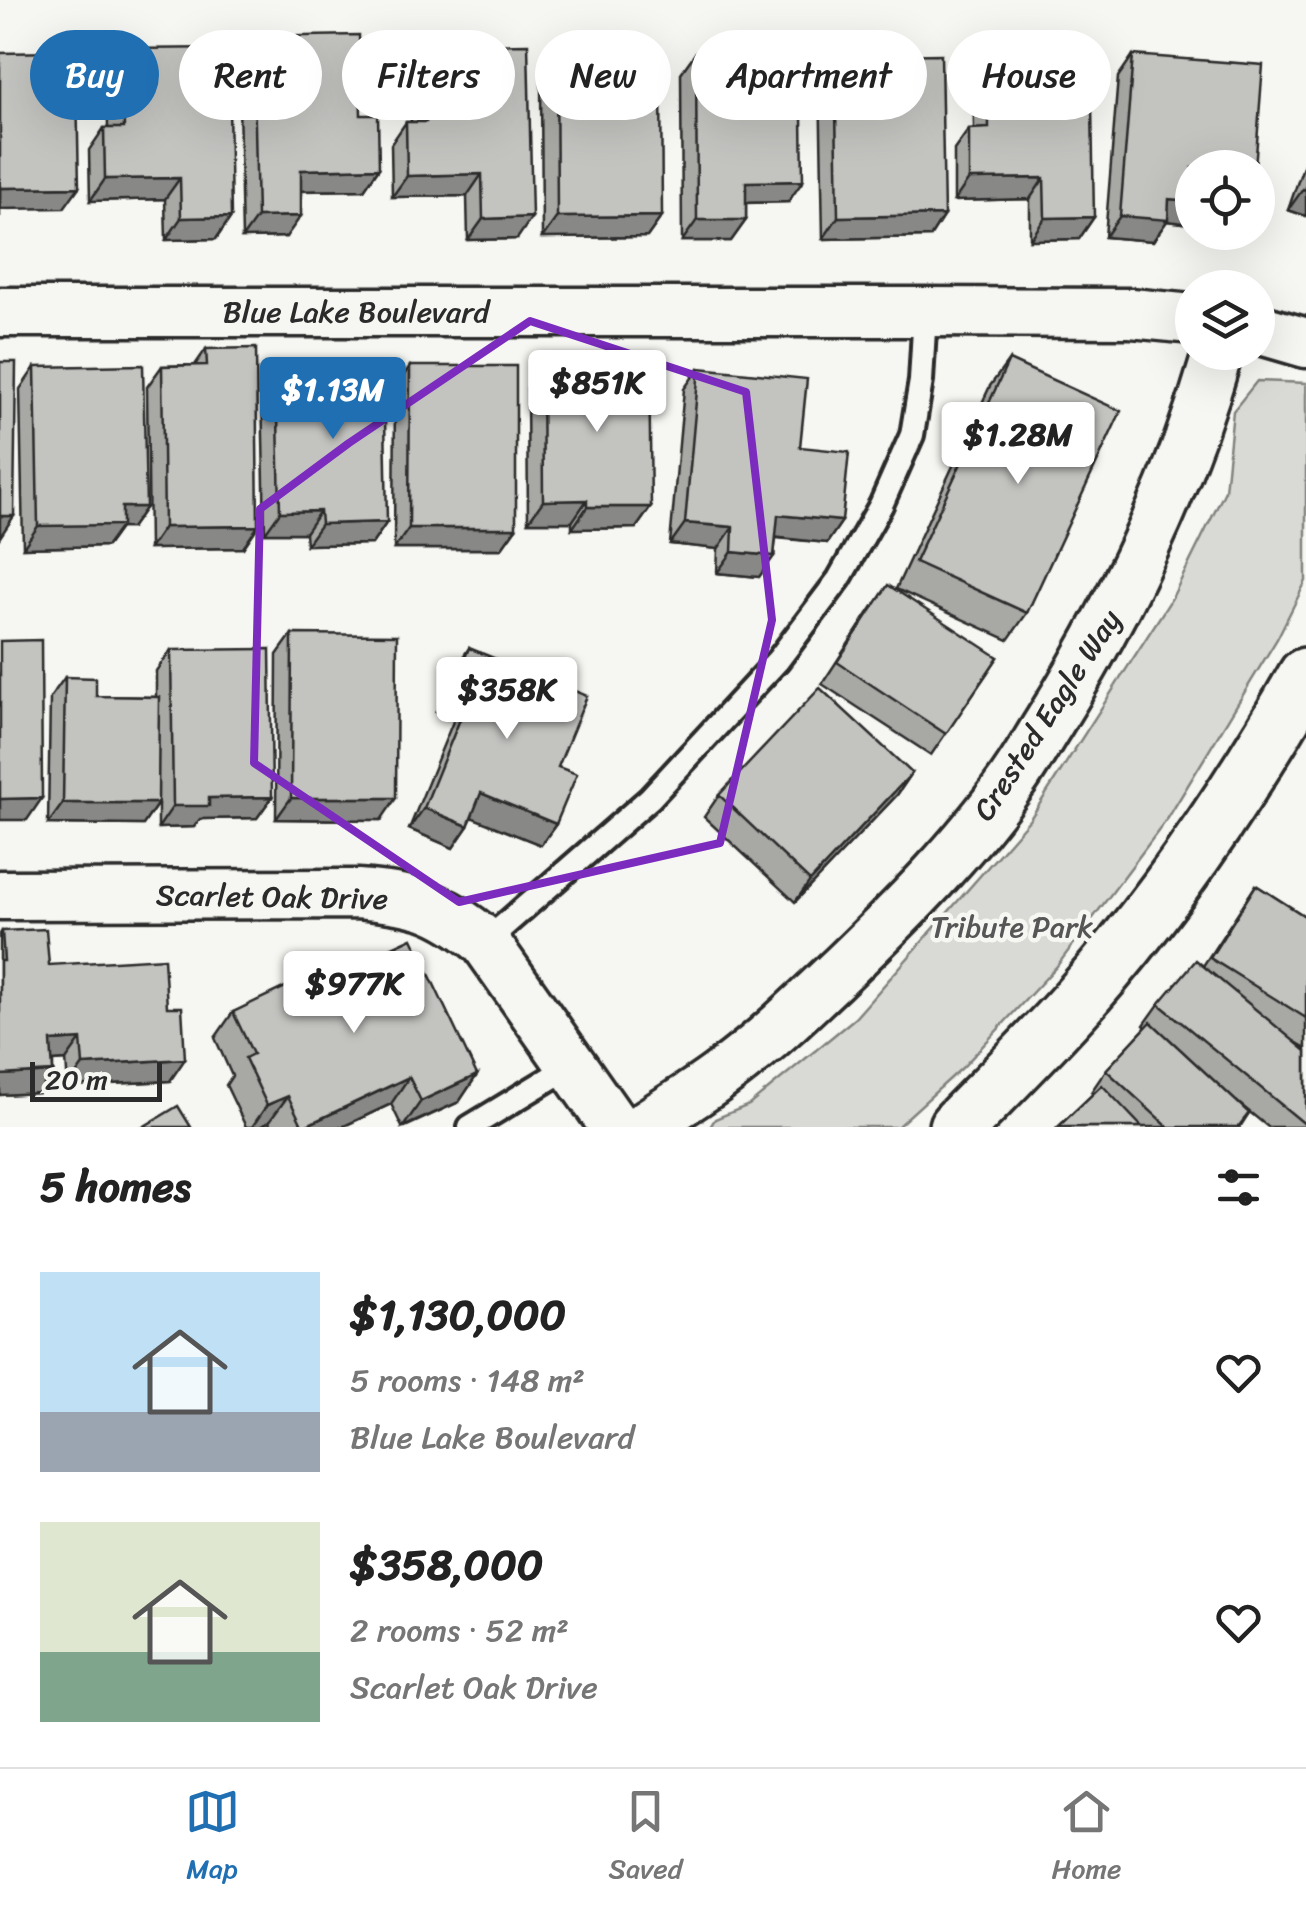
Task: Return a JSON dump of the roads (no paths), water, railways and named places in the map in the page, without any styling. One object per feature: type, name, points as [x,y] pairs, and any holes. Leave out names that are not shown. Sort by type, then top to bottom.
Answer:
[{"type":"street","name":"Blue Lake Boulevard","points":[[0,312],[925,312],[1131,313],[1175,317]]},
{"type":"street","points":[[1275,333],[1306,342]]},
{"type":"street","name":"Crested Eagle Way","points":[[643,1127],[726,1071],[808,1001],[946,864],[1012,782],[1125,591],[1193,432],[1212,370]]},
{"type":"street","points":[[957,1127],[1080,1000],[1142,924],[1262,753],[1306,676]]},
{"type":"street","name":"Scarlet Oak Drive","points":[[0,895],[358,894],[397,897],[432,907],[458,920],[485,942],[615,1127]]},
{"type":"lane","points":[[485,942],[650,798],[778,660],[840,578],[882,506],[912,435],[922,381],[925,312]]},
{"type":"lane","points":[[470,1127],[572,1064]]},
{"type":"park label","name":"Tribute Park","points":[[1012,927]]}]
